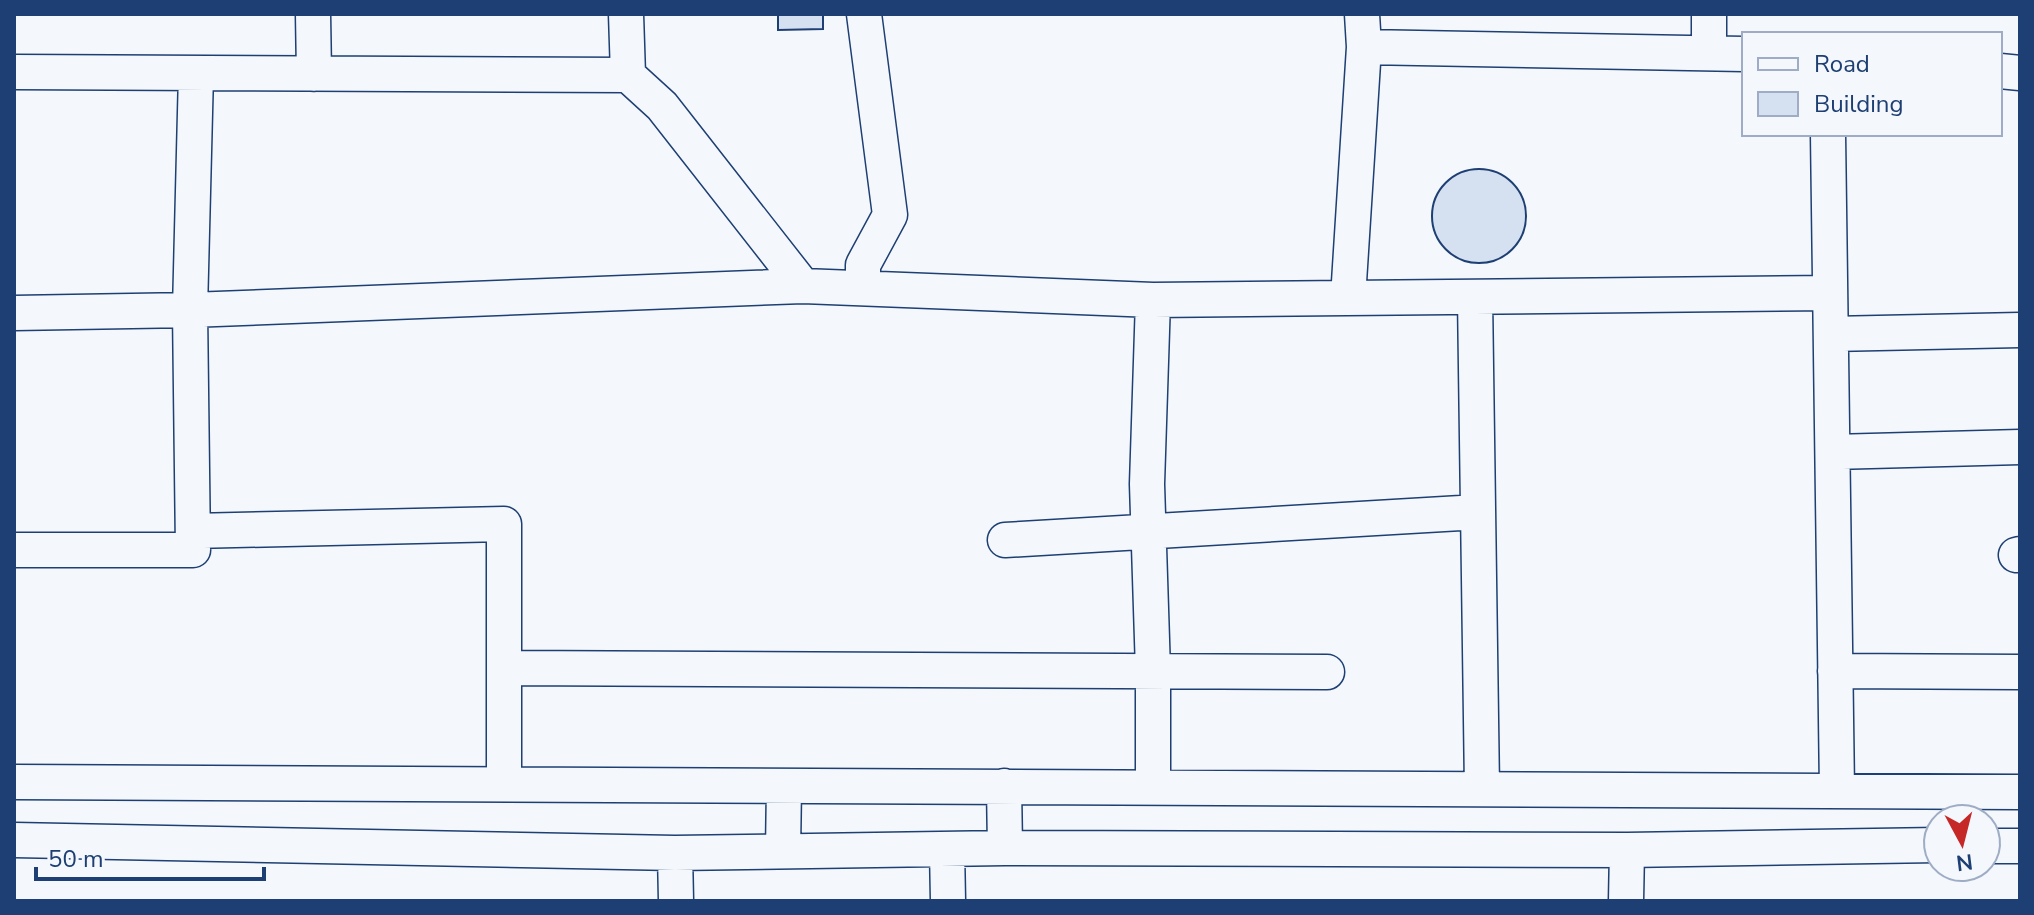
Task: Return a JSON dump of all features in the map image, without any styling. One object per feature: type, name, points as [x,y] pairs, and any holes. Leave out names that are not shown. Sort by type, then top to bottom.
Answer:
[{"type":"street","points":[[313,14],[314,74]]},
{"type":"street","points":[[626,14],[628,75]]},
{"type":"street","points":[[863,287],[863,265],[890,215],[864,14]]},
{"type":"street","points":[[1709,14],[1709,52]]},
{"type":"street","points":[[1348,298],[1363,30],[1742,54]]},
{"type":"street","points":[[14,72],[628,75],[662,106],[803,286]]},
{"type":"street","points":[[14,550],[193,550],[190,310],[196,73]]},
{"type":"street","points":[[1828,136],[1837,791]]},
{"type":"street","points":[[14,313],[190,310],[803,286],[1153,300],[1830,293]]},
{"type":"street","points":[[1475,297],[1482,789]]},
{"type":"street","points":[[1153,300],[1147,484],[1153,787]]},
{"type":"street","points":[[1831,334],[2020,330]]},
{"type":"street","points":[[1833,452],[2020,447]]},
{"type":"street","points":[[1005,540],[1478,512]]},
{"type":"street","points":[[193,531],[504,524],[504,784]]},
{"type":"street","points":[[506,668],[1327,672]]},
{"type":"street","points":[[1835,671],[2020,672]]},
{"type":"street","points":[[14,782],[2020,792]]},
{"type":"street","points":[[783,851],[784,786]]},
{"type":"street","points":[[1004,786],[1005,848]]},
{"type":"street","points":[[14,840],[675,853],[1005,848],[1627,850],[1922,845]]},
{"type":"street","points":[[947,849],[948,901]]},
{"type":"street","points":[[1626,901],[1627,850]]},
{"type":"street","points":[[675,853],[676,901]]},
{"type":"building","points":[[778,14],[823,14],[823,29],[778,30]]},
{"type":"building","points":[[1479,169],[1497,173],[1512,183],[1522,198],[1526,216],[1522,234],[1512,249],[1497,259],[1479,263],[1461,259],[1446,249],[1436,234],[1432,216],[1436,198],[1446,183],[1461,173]]}]
